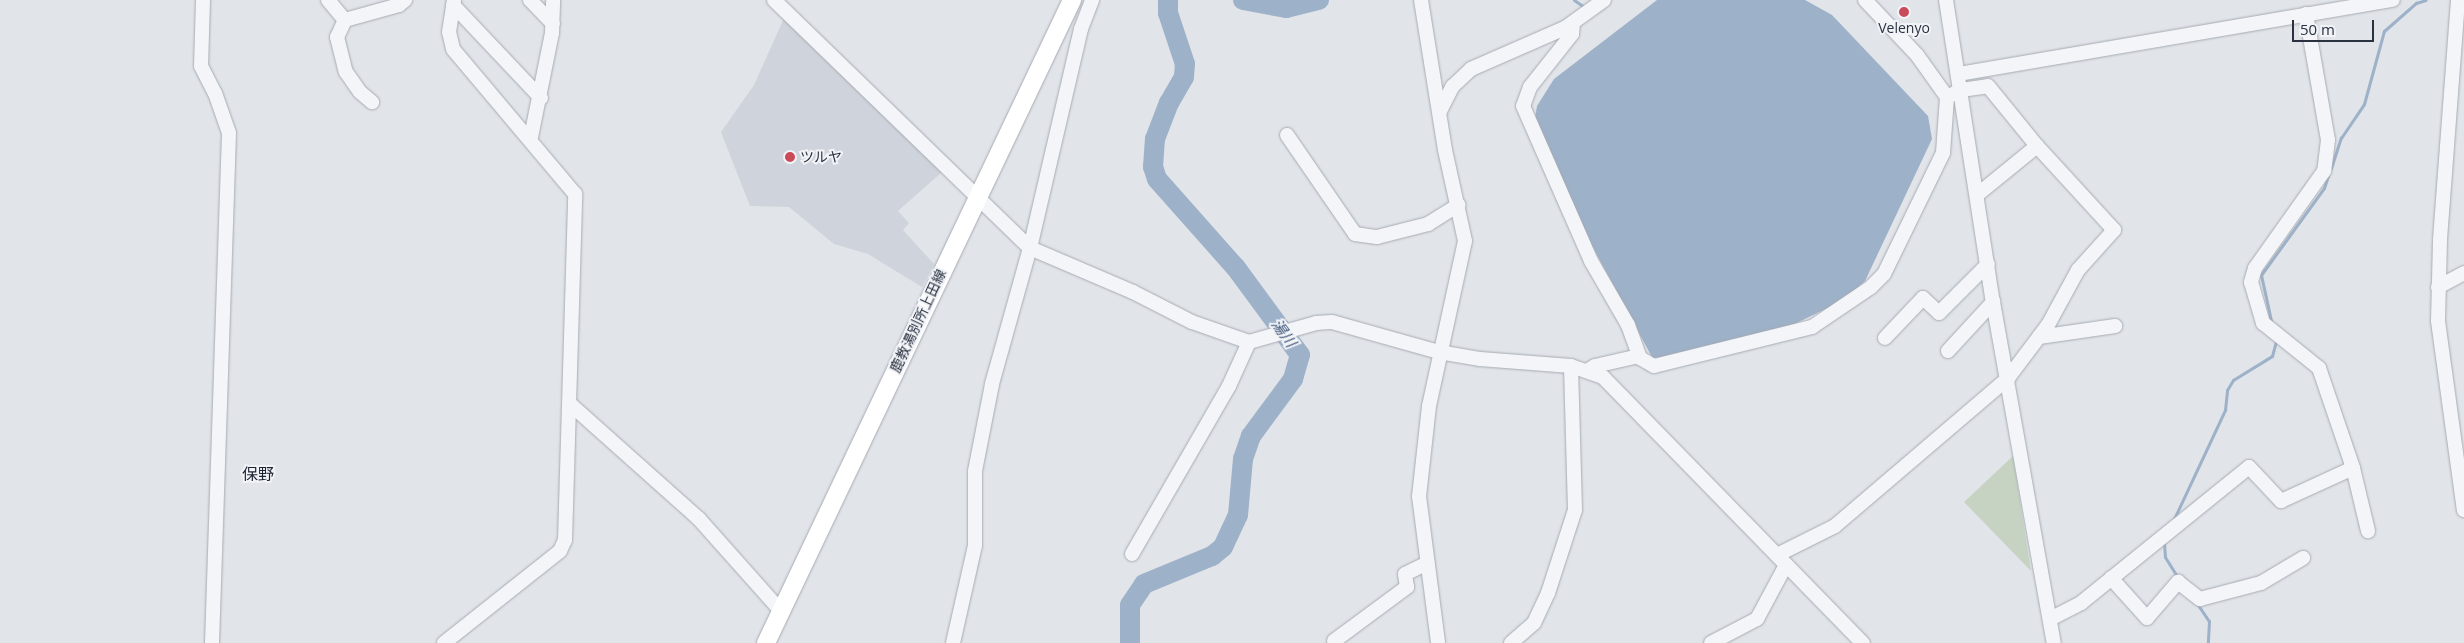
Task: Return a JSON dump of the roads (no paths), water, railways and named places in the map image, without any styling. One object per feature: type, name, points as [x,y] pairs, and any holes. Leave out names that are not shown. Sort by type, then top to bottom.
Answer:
[{"type":"main road","name":"鹿教湯別所上田線","points":[[766,643],[976,196],[1072,0]]},
{"type":"street","points":[[203,0],[201,66],[215,93],[229,133],[212,643]]},
{"type":"street","points":[[328,0],[345,20]]},
{"type":"street","points":[[372,102],[360,92],[346,72],[337,37],[345,20],[399,5],[405,0]]},
{"type":"street","points":[[530,0],[552,24]]},
{"type":"street","points":[[531,137],[541,98],[552,24],[553,0]]},
{"type":"street","points":[[774,0],[1030,248],[1133,292],[1192,322],[1249,342],[1332,322],[1439,352],[1480,359],[1571,366],[1603,377],[1863,643]]},
{"type":"street","points":[[952,643],[975,545],[975,472],[979,442],[1030,248],[1081,29],[1092,0]]},
{"type":"street","points":[[1421,0],[1445,150],[1464,227],[1464,255],[1439,352],[1418,496],[1438,643]]},
{"type":"street","points":[[1440,111],[1453,86],[1471,69],[1573,23],[1604,0]]},
{"type":"street","points":[[1865,0],[1917,55],[1948,97]]},
{"type":"street","points":[[1946,0],[1993,302],[2054,643]]},
{"type":"street","points":[[1959,74],[2393,0]]},
{"type":"street","points":[[2458,0],[2438,287],[2438,322],[2464,510]]},
{"type":"street","points":[[453,3],[541,98]]},
{"type":"street","points":[[444,643],[560,551],[565,540],[575,194],[531,137],[453,49],[449,32],[453,3]]},
{"type":"street","points":[[2306,14],[2328,140],[2324,171],[2255,268],[2252,282],[2263,323],[2319,368],[2353,468],[2368,531]]},
{"type":"street","points":[[1573,23],[1572,34],[1530,87],[1523,106],[1586,252],[1628,325],[1639,356],[1654,366],[1812,328],[1870,287],[1884,274],[1943,153],[1944,111],[1948,97],[1961,90],[1988,86],[2037,146],[2114,230],[2078,270],[2039,337],[2008,378],[1835,526],[1777,555]]},
{"type":"street","points":[[1287,136],[1355,234],[1377,237],[1428,224],[1459,205]]},
{"type":"street","points":[[1977,195],[2037,146]]},
{"type":"street","points":[[1885,338],[1923,298],[1939,313],[1988,264]]},
{"type":"street","points":[[2438,287],[2464,273]]},
{"type":"street","points":[[1948,351],[1993,302]]},
{"type":"street","points":[[2039,337],[2115,326]]},
{"type":"street","points":[[1132,554],[1229,386],[1249,342]]},
{"type":"street","points":[[1587,371],[1595,366],[1639,356]]},
{"type":"street","points":[[1511,643],[1534,623],[1548,593],[1576,510],[1571,366]]},
{"type":"street","points":[[570,404],[699,519],[781,611]]},
{"type":"street","points":[[2050,619],[2081,603],[2249,467],[2281,501],[2353,468]]},
{"type":"street","points":[[2111,578],[2147,618],[2178,582],[2200,599],[2262,583],[2303,558]]},
{"type":"street","points":[[1334,641],[1407,587],[1405,574],[1428,563]]},
{"type":"street","points":[[1711,643],[1757,619],[1786,566]]},
{"type":"water","points":[[1657,0],[1805,0],[1832,15],[1928,116],[1932,139],[1865,281],[1842,301],[1782,330],[1653,359],[1562,190],[1535,118],[1537,106],[1554,79]]},
{"type":"waterway","name":"湯川","points":[[1130,643],[1130,605],[1144,584],[1212,556],[1223,547],[1238,515],[1243,459],[1251,436],[1293,379],[1300,355],[1236,268],[1157,179],[1153,167],[1155,139],[1169,103],[1184,77],[1185,64],[1168,13],[1168,0]]},
{"type":"waterway","name":"湯川","points":[[1243,0],[1286,8],[1319,0]]},
{"type":"waterway","points":[[1574,0],[1583,6]]},
{"type":"waterway","points":[[2331,168],[2341,138],[2364,104],[2384,31],[2416,3],[2426,0]]},
{"type":"waterway","points":[[2272,325],[2261,275],[2324,188],[2328,176]]},
{"type":"waterway","points":[[2173,521],[2225,410],[2227,390],[2233,380],[2272,356],[2276,341]]},
{"type":"waterway","points":[[2164,543],[2165,557],[2178,578]]},
{"type":"waterway","points":[[2196,602],[2209,621],[2208,643]]},
{"type":"place","name":"Velenyo","points":[[1904,12]]},
{"type":"place","name":"ツルヤ","points":[[790,157]]},
{"type":"district","name":"保野","points":[[258,474]]}]
